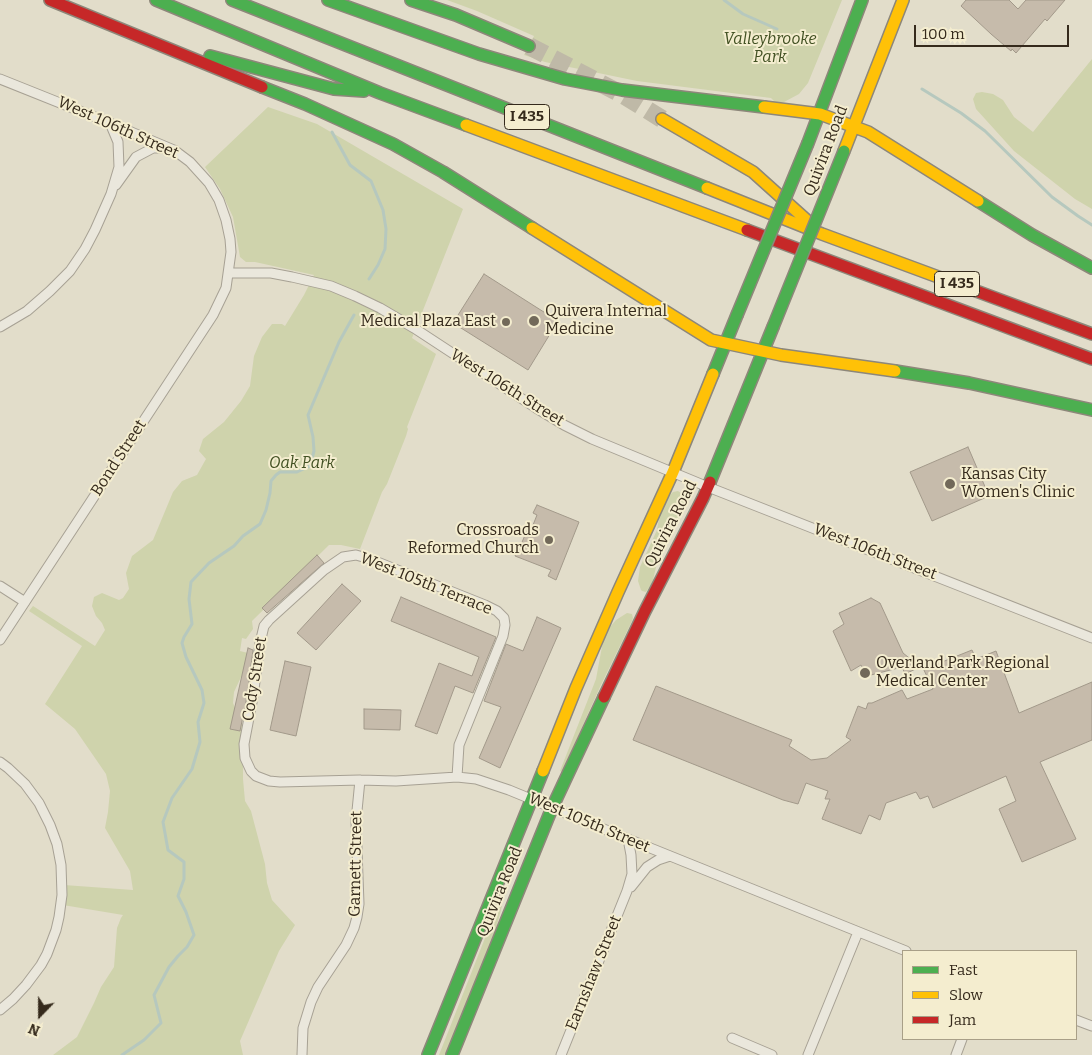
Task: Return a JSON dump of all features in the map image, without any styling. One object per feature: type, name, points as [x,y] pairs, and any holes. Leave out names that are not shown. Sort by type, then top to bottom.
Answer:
[{"type":"main road","points":[[50,0],[305,104],[393,144],[443,172],[711,340],[781,355],[970,383],[1092,410]]},
{"type":"main road","name":"I 435","points":[[156,0],[380,93],[1092,359]]},
{"type":"main road","name":"I 435","points":[[232,0],[822,234],[1092,334]]},
{"type":"main road","points":[[328,0],[479,54],[565,79],[665,96],[820,114],[868,132],[1032,235],[1092,268]]},
{"type":"main road","points":[[411,0],[465,18],[529,46]]},
{"type":"main road","name":"Quivira Road","points":[[428,1055],[576,688],[673,472],[820,114],[862,0]]},
{"type":"main road","name":"Quivira Road","points":[[452,1055],[552,808],[645,611],[724,452],[903,0]]},
{"type":"main road","points":[[154,43],[334,89],[380,93]]},
{"type":"main road","points":[[662,119],[753,172],[822,234]]},
{"type":"street","name":"West 106th Street","points":[[0,79],[174,150],[190,162],[209,183],[219,200],[226,220],[231,252],[228,273],[271,273],[331,286],[355,296],[414,328],[564,425],[592,438],[708,487],[1092,638]]},
{"type":"street","points":[[0,327],[27,311],[50,292],[70,271],[96,230],[111,194],[119,166],[118,142],[110,123]]},
{"type":"street","points":[[111,194],[136,158],[153,148],[168,148]]},
{"type":"street","name":"Bond Street","points":[[0,640],[213,315],[226,288],[228,273]]},
{"type":"street","name":"West 105th Terrace","points":[[347,556],[356,555],[388,566],[485,605],[497,611],[504,618],[503,636],[459,745],[457,777]]},
{"type":"street","name":"Cody Street","points":[[256,776],[251,771],[245,758],[244,744],[264,626],[324,570],[337,560],[347,556]]},
{"type":"street","points":[[0,586],[25,602]]},
{"type":"street","points":[[0,762],[25,784],[39,803],[50,825],[62,865],[62,895],[56,930],[47,954],[26,985],[0,1010]]},
{"type":"street","name":"West 105th Street","points":[[256,776],[280,782],[396,781],[457,777],[476,779],[509,790],[903,950]]},
{"type":"street","name":"Garnett Street","points":[[302,1055],[303,1028],[311,1002],[323,979],[346,945],[357,917],[359,904],[356,821],[360,780]]},
{"type":"street","name":"Earnshaw Street","points":[[561,1055],[627,891],[632,874],[628,839]]},
{"type":"street","name":"Earnshaw Street","points":[[627,891],[647,866],[670,856]]},
{"type":"street","points":[[808,1055],[858,932]]},
{"type":"street","points":[[1077,1020],[1092,1026]]},
{"type":"street","points":[[732,1038],[772,1055]]},
{"type":"street","points":[[956,1055],[962,1040]]},
{"type":"green space","name":"Valleybrooke Park","points":[[447,0],[842,0],[808,83],[799,94],[784,102],[775,102],[771,98],[637,81],[545,62],[524,55],[534,36]]},
{"type":"green space","points":[[1092,59],[1092,209],[1075,199],[1014,151],[976,109],[973,99],[976,93],[993,94],[1003,100],[1014,117],[1033,132]]},
{"type":"green space","name":"Oak Park","points":[[268,107],[317,124],[463,209],[412,338],[436,354],[407,427],[406,436],[360,549],[341,545],[329,545],[252,621],[253,629],[246,639],[242,638],[240,651],[248,653],[251,660],[234,692],[233,703],[243,727],[245,801],[251,811],[272,900],[295,925],[279,951],[240,1041],[243,1055],[53,1055],[77,1037],[101,987],[114,967],[117,928],[123,915],[63,905],[64,885],[133,890],[130,871],[105,828],[110,791],[106,774],[75,729],[45,704],[82,646],[29,611],[33,606],[95,646],[105,630],[92,606],[94,597],[102,593],[119,600],[123,598],[129,589],[126,573],[132,556],[153,540],[173,492],[182,481],[197,475],[206,459],[199,451],[203,439],[224,422],[250,386],[254,356],[262,337],[272,324],[282,324],[285,326],[314,275],[255,262],[246,262],[240,257],[233,217],[220,189],[205,167]]},
{"type":"green space","points":[[678,491],[684,495],[684,508],[657,563],[650,586],[646,592],[642,591],[638,581],[640,567],[657,530],[660,512],[670,495]]},
{"type":"green space","points":[[627,613],[632,614],[632,621],[562,772],[560,771],[596,679],[603,641],[616,620]]},
{"type":"green space","points":[[498,905],[502,906],[495,933],[446,1055],[439,1055]]},
{"type":"building","points":[[966,0],[1009,0],[1018,9],[1026,0],[1065,0],[1047,21],[1045,19],[1016,53],[991,34],[961,6]]},
{"type":"building","name":"Medical Plaza East","points":[[484,274],[558,321],[528,370],[453,323]]},
{"type":"building","name":"Kansas City Women's Clinic","points":[[968,447],[989,496],[932,521],[910,472]]},
{"type":"building","name":"Crossroads Reformed Church","points":[[537,505],[579,522],[556,580],[548,576],[551,570],[515,556],[528,528],[531,530],[537,515],[533,513]]},
{"type":"building","points":[[317,555],[324,563],[267,613],[262,608]]},
{"type":"building","points":[[342,584],[361,601],[316,650],[297,633]]},
{"type":"building","points":[[401,597],[496,637],[473,693],[455,686],[437,734],[415,726],[439,663],[472,676],[479,657],[391,621]]},
{"type":"building","points":[[871,598],[880,603],[903,653],[913,661],[936,662],[942,660],[942,662],[972,650],[976,659],[996,651],[1019,713],[1092,682],[1092,740],[1040,762],[1076,839],[1022,862],[999,809],[1016,801],[1006,776],[933,808],[928,796],[920,799],[916,792],[886,803],[880,820],[869,815],[861,834],[822,819],[830,799],[825,799],[828,791],[806,783],[798,804],[783,800],[633,740],[656,686],[792,740],[789,746],[811,760],[827,758],[851,740],[846,737],[858,706],[866,709],[868,703],[902,690],[907,699],[933,689],[922,666],[905,674],[902,667],[867,676],[861,665],[851,671],[833,631],[844,624],[839,613]]},
{"type":"building","points":[[537,617],[561,628],[500,768],[479,758],[501,707],[484,701],[506,644],[523,651]]},
{"type":"building","points":[[248,648],[253,650],[240,731],[230,729]]},
{"type":"building","points":[[285,661],[311,667],[296,736],[270,730]]},
{"type":"building","points":[[364,709],[401,710],[400,730],[364,729]]},
{"type":"waterway","points":[[724,0],[743,14],[777,29]]},
{"type":"waterway","points":[[922,89],[961,113],[985,131],[1052,197],[1092,225]]},
{"type":"waterway","points":[[332,132],[350,165],[371,181],[383,210],[386,229],[385,249],[369,279]]},
{"type":"waterway","points":[[122,1055],[144,1040],[161,1023],[154,995],[169,967],[187,947],[194,935],[178,896],[184,879],[184,862],[168,850],[163,822],[172,798],[192,769],[200,742],[198,722],[204,703],[202,690],[186,657],[182,643],[192,624],[189,599],[191,582],[209,563],[234,546],[243,536],[260,524],[266,510],[271,481],[276,475],[280,472],[297,472],[310,466],[314,451],[308,415],[339,342],[354,315]]},
{"type":"tunnel","points":[[529,46],[625,96],[662,119]]},
{"type":"traffic: fast","points":[[156,0],[380,93],[466,125]]},
{"type":"traffic: fast","points":[[232,0],[707,188]]},
{"type":"traffic: fast","points":[[328,0],[479,54],[565,79],[622,90],[764,107]]},
{"type":"traffic: fast","points":[[411,0],[456,15],[529,46]]},
{"type":"traffic: fast","points":[[808,143],[862,0]]},
{"type":"traffic: fast","points":[[210,56],[334,89],[364,91]]},
{"type":"traffic: fast","points":[[262,87],[305,104],[393,144],[443,172],[532,228]]},
{"type":"traffic: fast","points":[[737,315],[808,143]]},
{"type":"traffic: fast","points":[[773,327],[844,151]]},
{"type":"traffic: fast","points":[[978,201],[1032,235],[1092,268]]},
{"type":"traffic: fast","points":[[713,374],[737,315]]},
{"type":"traffic: fast","points":[[710,482],[773,327]]},
{"type":"traffic: fast","points":[[895,371],[969,383],[1092,410]]},
{"type":"traffic: fast","points":[[452,1055],[552,808],[604,697]]},
{"type":"traffic: fast","points":[[428,1055],[543,771]]},
{"type":"traffic: slow","points":[[844,151],[903,0]]},
{"type":"traffic: slow","points":[[764,107],[820,114],[868,132],[978,201]]},
{"type":"traffic: slow","points":[[662,119],[753,172],[812,225]]},
{"type":"traffic: slow","points":[[466,125],[747,230]]},
{"type":"traffic: slow","points":[[707,188],[822,234],[968,288]]},
{"type":"traffic: slow","points":[[532,228],[711,340],[781,355],[895,371]]},
{"type":"traffic: slow","points":[[543,771],[576,688],[673,472],[713,374]]},
{"type":"traffic: jam","points":[[50,0],[262,87]]},
{"type":"traffic: jam","points":[[747,230],[1092,359]]},
{"type":"traffic: jam","points":[[968,288],[1092,334]]},
{"type":"traffic: jam","points":[[604,697],[710,482]]},
{"type":"place","name":"Quivera Internal Medicine","points":[[534,321]]},
{"type":"place","name":"Medical Plaza East","points":[[506,322]]},
{"type":"place","name":"Kansas City Women's Clinic","points":[[950,484]]},
{"type":"place","name":"Crossroads Reformed Church","points":[[549,540]]},
{"type":"place","name":"Overland Park Regional Medical Center","points":[[865,673]]}]
